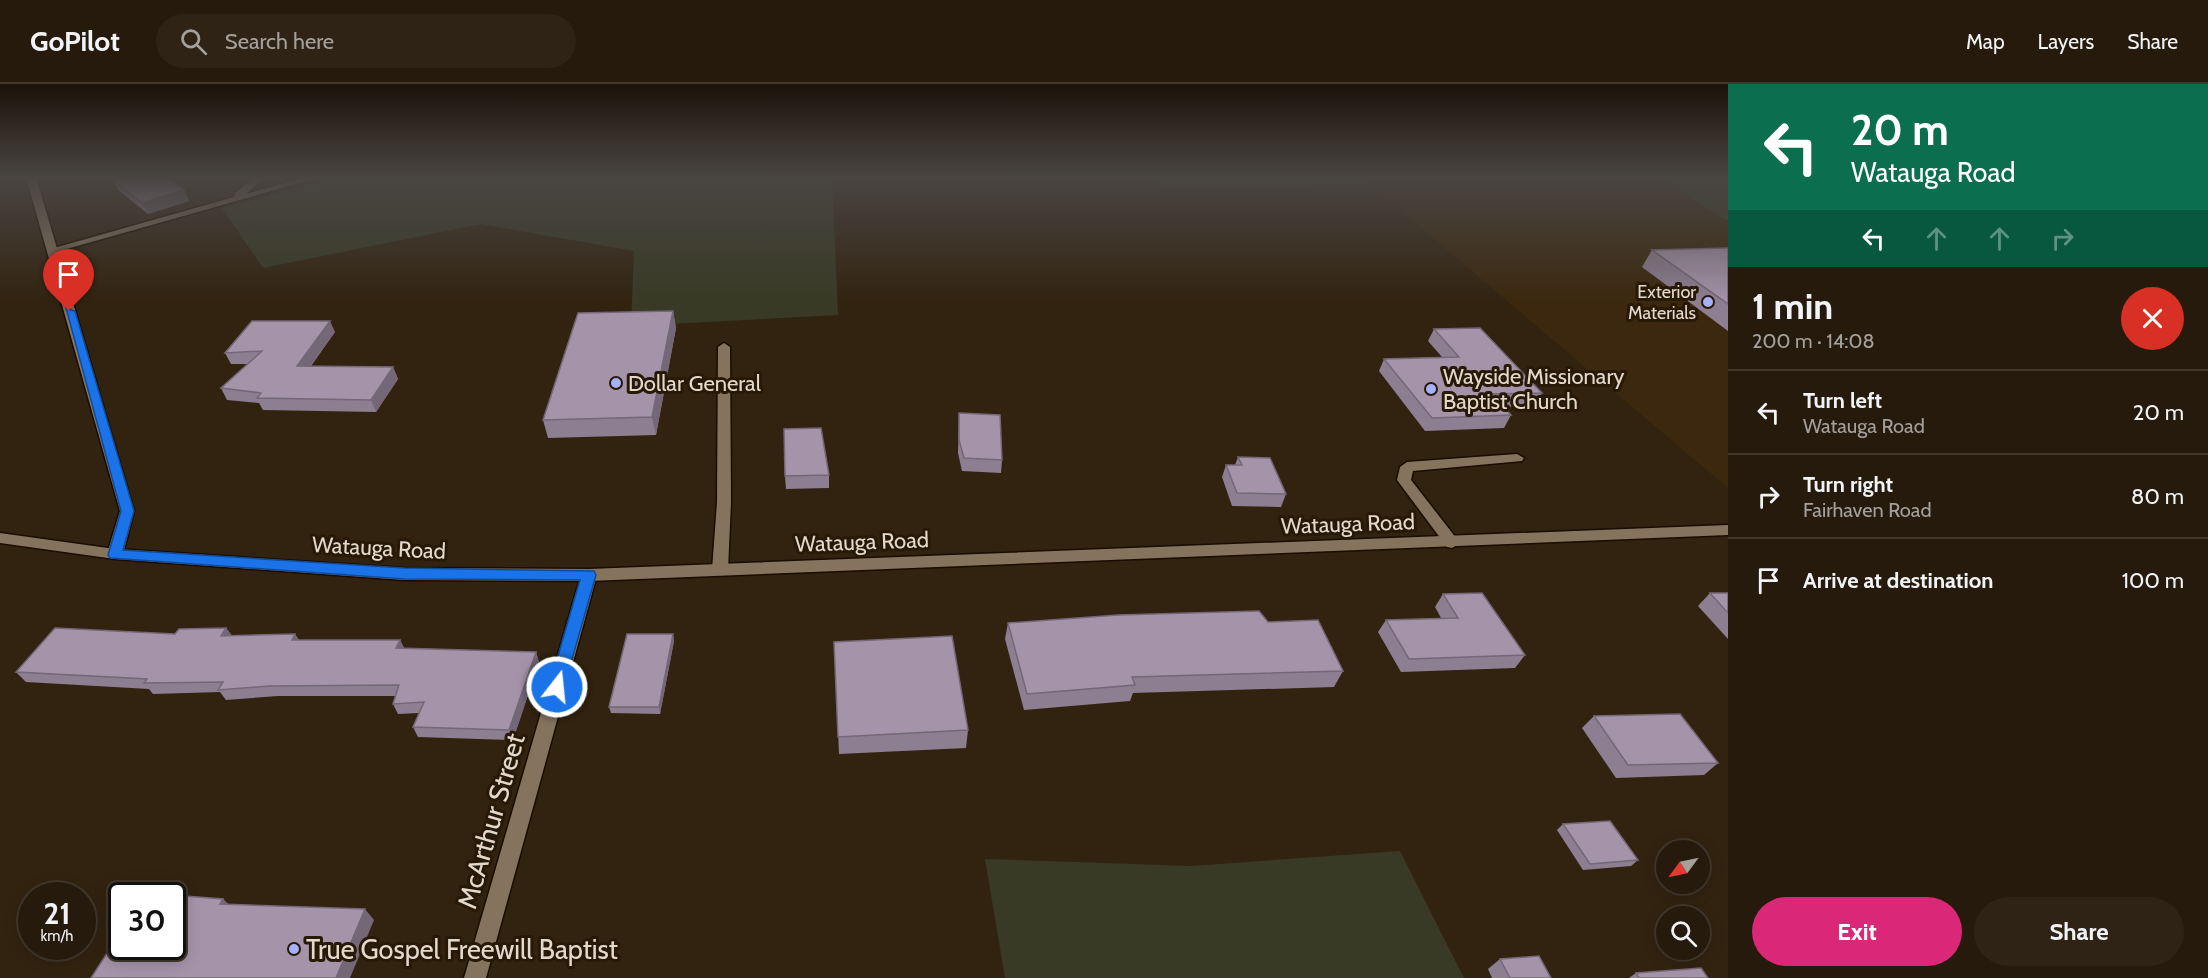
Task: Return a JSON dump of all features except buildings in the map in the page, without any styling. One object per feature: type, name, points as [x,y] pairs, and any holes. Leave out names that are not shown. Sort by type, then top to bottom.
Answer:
[{"type":"main road","points":[[43,219],[128,511],[115,555]]},
{"type":"main road","points":[[52,250],[161,219]]},
{"type":"main road","points":[[720,570],[724,502],[724,347]]},
{"type":"main road","points":[[1452,543],[1404,480],[1407,467],[1517,458]]},
{"type":"main road","name":"Watauga Road","points":[[0,538],[115,555],[404,574],[589,575],[1452,543],[1728,530]]},
{"type":"main road","name":"McArthur Street","points":[[475,978],[589,575]]},
{"type":"shaded area","points":[[1410,219],[1728,219],[1728,488]]},
{"type":"green space","points":[[229,219],[834,219],[838,315],[631,326],[634,251],[481,224],[263,268]]},
{"type":"green space","points":[[1400,851],[1464,978],[1005,978],[985,859],[1191,866]]},
{"type":"place","name":"Exterior Materials","points":[[1708,302]]},
{"type":"place","name":"Dollar General","points":[[616,383]]},
{"type":"place","name":"Wayside Missionary Baptist Church","points":[[1431,389]]},
{"type":"place","name":"True Gospel Freewill Baptist","points":[[294,949]]},
{"type":"route","points":[[69,311],[128,511],[115,555],[404,574],[589,575],[557,687]]}]
